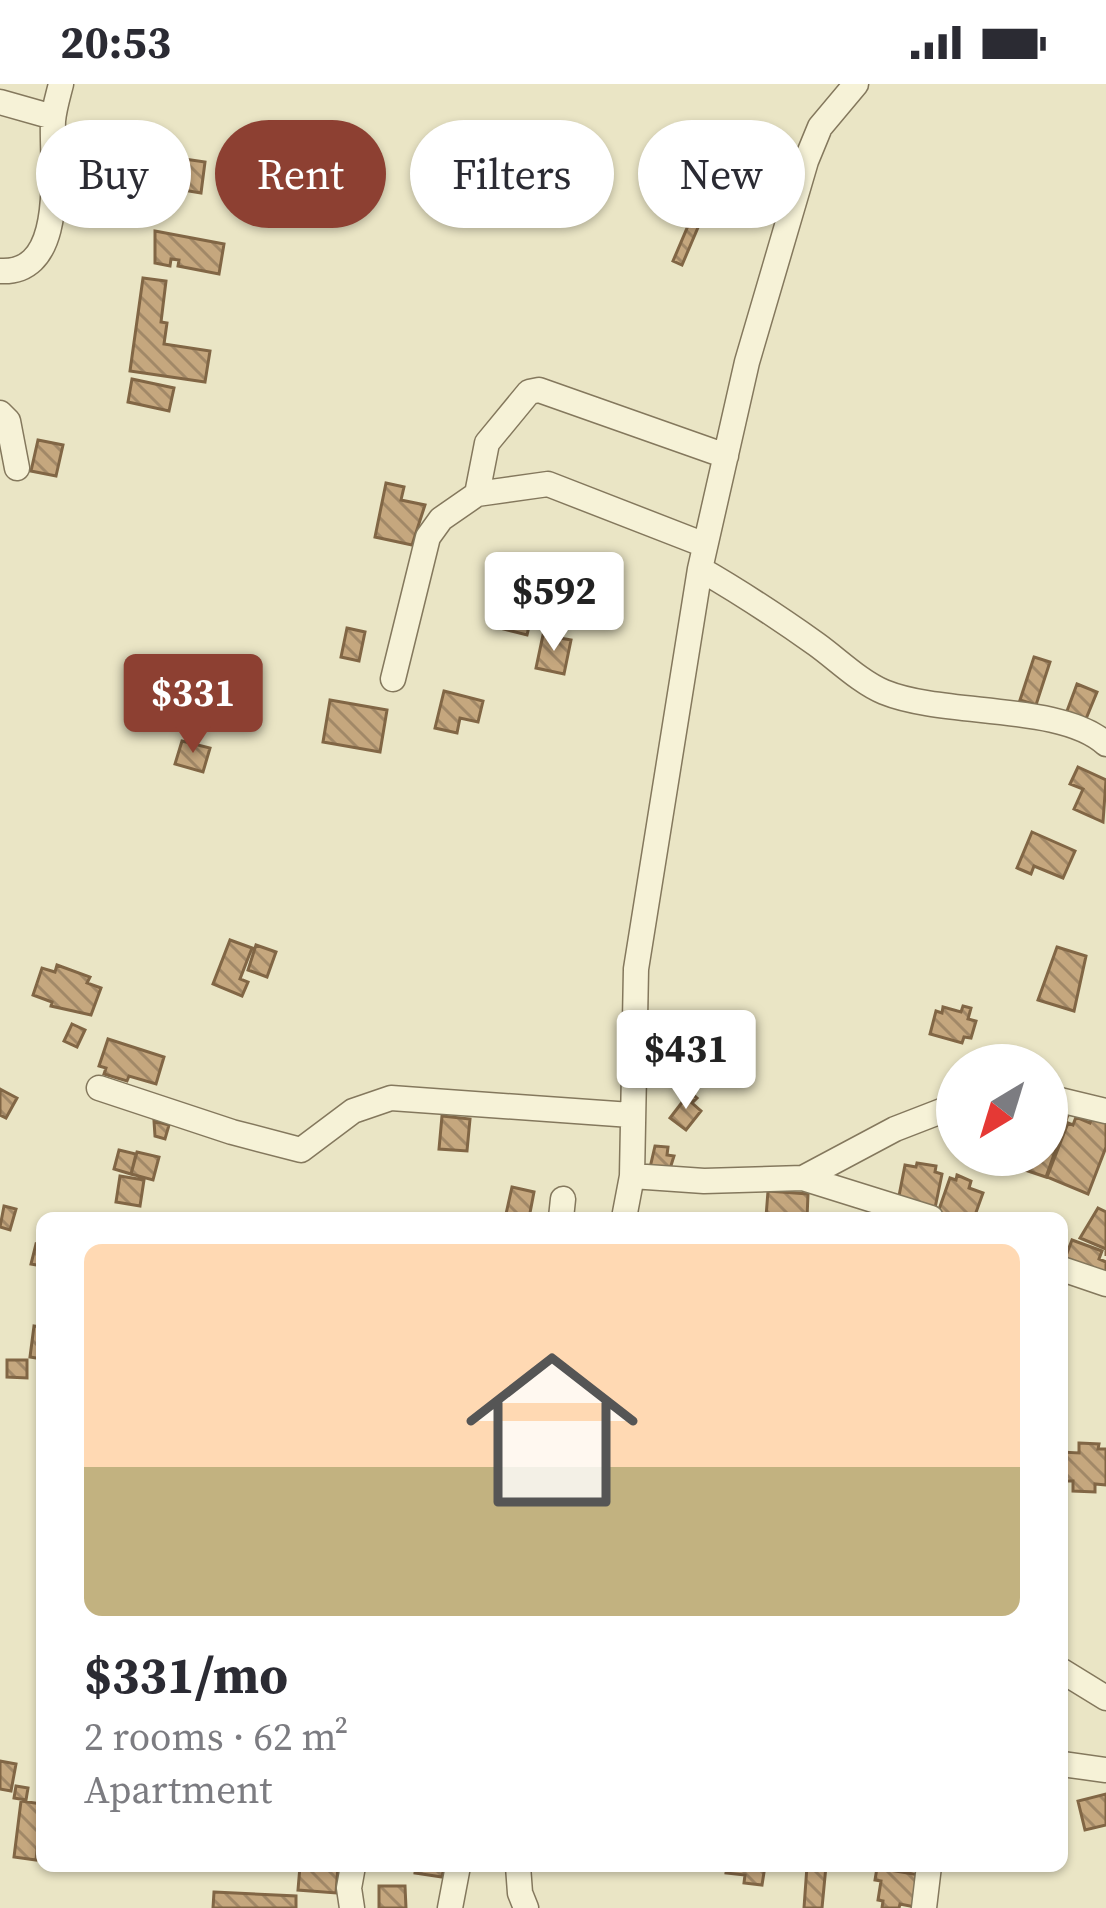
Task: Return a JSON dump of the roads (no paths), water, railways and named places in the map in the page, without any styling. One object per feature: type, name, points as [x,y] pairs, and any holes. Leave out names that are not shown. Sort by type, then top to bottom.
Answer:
[{"type":"street","points":[[0,271],[10,272],[31,260],[47,240],[55,190],[53,117],[61,84]]},
{"type":"street","points":[[625,1212],[632,1176],[636,969],[702,557],[747,362],[806,161],[820,127],[856,84]]},
{"type":"street","points":[[0,102],[53,117]]},
{"type":"street","points":[[477,494],[488,443],[529,392],[539,390],[726,456]]},
{"type":"street","points":[[0,412],[8,421],[17,468]]},
{"type":"street","points":[[393,679],[428,538],[441,519],[477,494],[548,484],[702,557],[881,691],[945,708],[1038,717],[1097,736],[1106,744]]},
{"type":"street","points":[[99,1088],[301,1150],[353,1111],[391,1098],[631,1115]]},
{"type":"street","points":[[1068,1101],[1106,1111]]},
{"type":"street","points":[[803,1178],[936,1113]]},
{"type":"street","points":[[632,1176],[704,1181],[803,1178],[912,1212]]},
{"type":"street","points":[[1068,1271],[1106,1284]]},
{"type":"street","points":[[1068,1675],[1106,1698]]},
{"type":"street","points":[[1068,1765],[1106,1770]]},
{"type":"street","points":[[352,1872],[352,1908]]},
{"type":"street","points":[[450,1908],[457,1872]]},
{"type":"street","points":[[518,1872],[526,1908]]},
{"type":"street","points":[[923,1908],[928,1872]]}]
